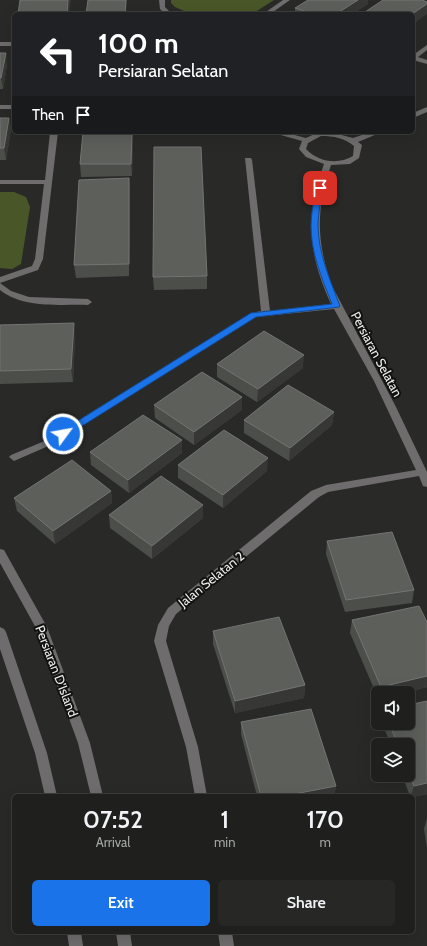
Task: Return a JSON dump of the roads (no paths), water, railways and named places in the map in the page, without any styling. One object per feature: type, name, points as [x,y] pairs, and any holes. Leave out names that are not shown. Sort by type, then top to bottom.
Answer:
[{"type":"street","points":[[162,0],[162,8],[167,12]]},
{"type":"street","points":[[269,12],[287,0]]},
{"type":"street","points":[[0,44],[12,44]]},
{"type":"street","points":[[415,56],[427,47]]},
{"type":"street","points":[[415,59],[427,62]]},
{"type":"street","points":[[0,107],[12,107]]},
{"type":"street","points":[[415,115],[427,109]]},
{"type":"street","points":[[0,280],[35,268],[39,259],[54,134]]},
{"type":"street","points":[[282,134],[306,140]]},
{"type":"street","points":[[320,134],[338,135],[353,141],[358,145],[359,150],[353,159],[337,164],[328,164],[311,159],[305,155],[302,150],[306,140],[320,134]]},
{"type":"street","points":[[353,141],[372,134]]},
{"type":"street","points":[[248,160],[266,313]]},
{"type":"street","name":"Persiaran Selatan","points":[[328,164],[317,200],[315,224],[316,239],[325,279],[336,306],[379,381],[427,483]]},
{"type":"street","points":[[0,182],[47,182]]},
{"type":"street","points":[[0,286],[13,297],[31,300],[88,302]]},
{"type":"street","points":[[14,457],[50,442],[248,318],[266,313],[336,306]]},
{"type":"street","name":"Jalan Selatan 2","points":[[201,794],[192,747],[160,641],[164,625],[172,611],[315,494],[326,489],[422,472]]},
{"type":"street","name":"Persiaran D'Island","points":[[0,553],[41,627],[84,743],[97,794]]},
{"type":"street","points":[[0,632],[41,753],[51,794]]},
{"type":"street","points":[[74,934],[76,946]]},
{"type":"street","points":[[123,934],[125,946]]},
{"type":"street","points":[[225,934],[226,946]]}]
